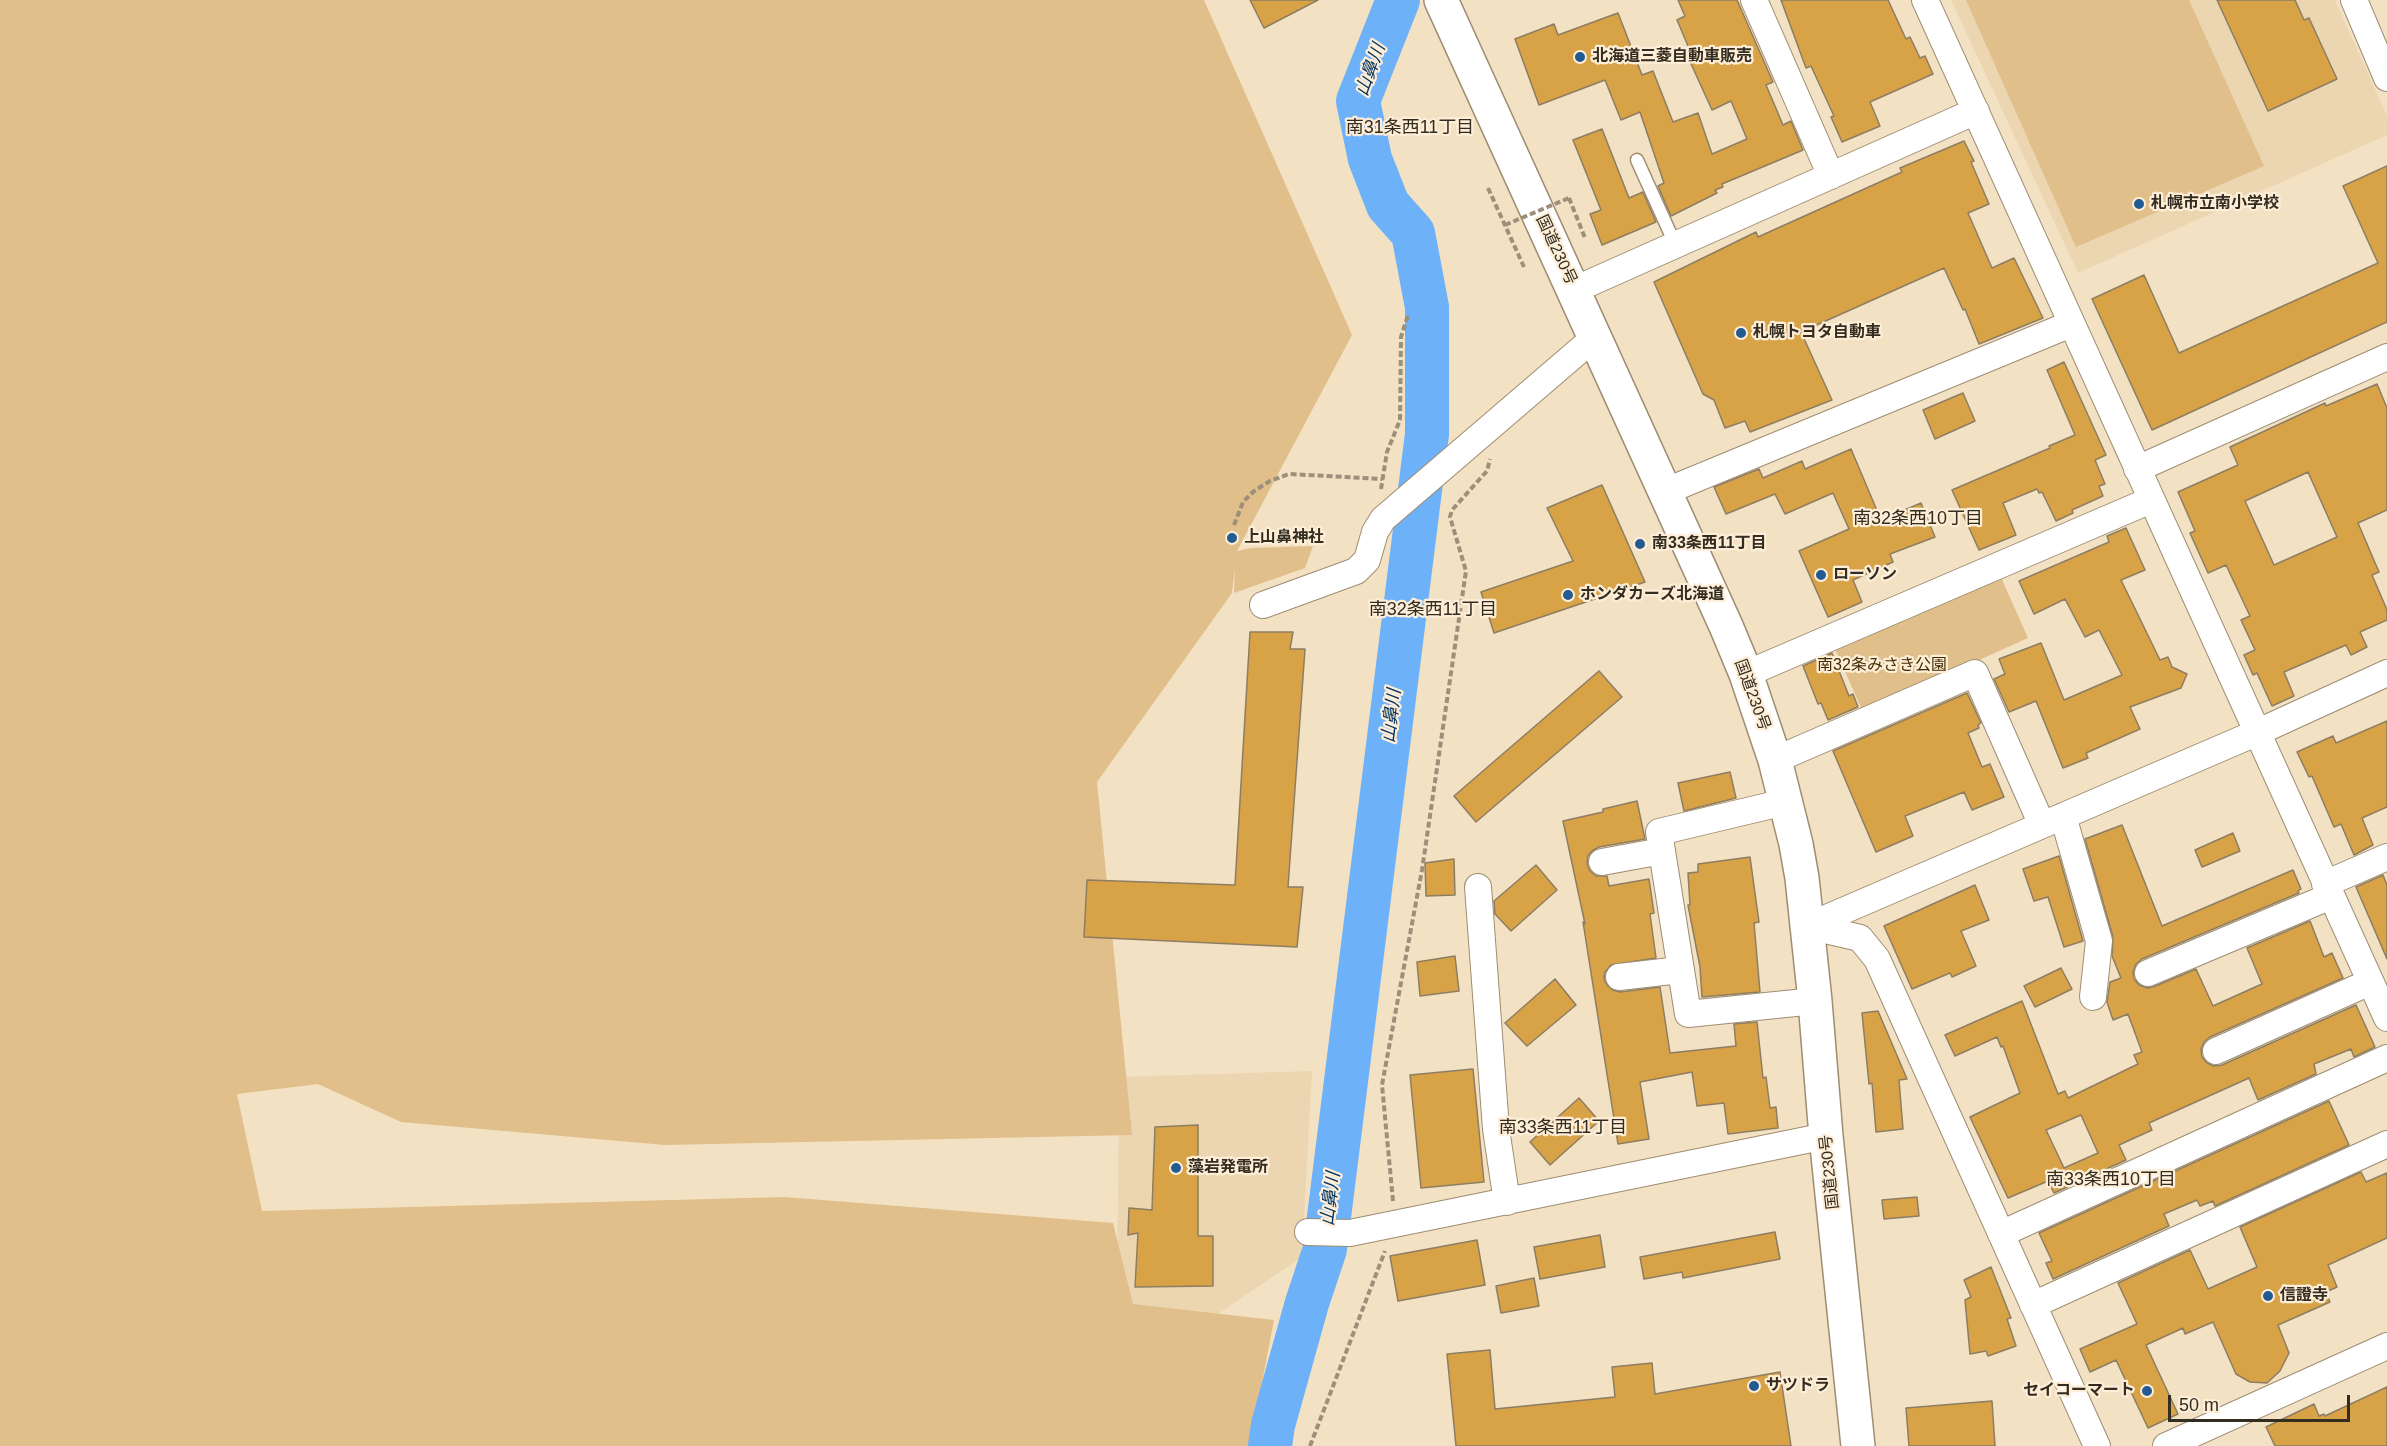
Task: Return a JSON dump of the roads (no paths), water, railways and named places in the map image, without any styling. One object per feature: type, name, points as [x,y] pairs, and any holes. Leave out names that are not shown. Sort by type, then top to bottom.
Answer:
[{"type":"highway","name":"国道230号","points":[[1441,0],[1746,674],[1775,760],[1796,844],[1808,926],[1826,1136],[1858,1446]]},
{"type":"street","points":[[1754,0],[1831,176]]},
{"type":"street","points":[[1925,0],[2387,1018]]},
{"type":"street","points":[[2354,0],[2381,48],[2387,78]]},
{"type":"street","points":[[1574,290],[1976,111]]},
{"type":"street","points":[[1664,492],[2071,324]]},
{"type":"street","points":[[1263,605],[1356,571],[1367,560],[1375,532],[1383,519],[1391,497],[1487,445],[1594,337]]},
{"type":"street","points":[[2137,469],[2387,357]]},
{"type":"street","points":[[1746,674],[2151,500]]},
{"type":"street","points":[[1808,926],[2256,733],[2387,673]]},
{"type":"street","points":[[1775,760],[1975,674],[2052,821],[2099,941],[2094,998]]},
{"type":"street","points":[[1785,802],[1659,832],[1688,1014],[1815,1001]]},
{"type":"street","points":[[1602,862],[1662,851]]},
{"type":"street","points":[[2148,973],[2328,890],[2387,856]]},
{"type":"street","points":[[1478,887],[1496,1129],[1507,1202]]},
{"type":"street","points":[[1808,926],[1860,938],[1877,959],[2097,1446]]},
{"type":"street","points":[[1619,977],[1680,970]]},
{"type":"street","points":[[2216,1051],[2370,982]]},
{"type":"street","points":[[2001,1234],[2387,1058]]},
{"type":"street","points":[[1308,1232],[1350,1233],[1826,1136]]},
{"type":"street","points":[[2033,1305],[2387,1144]]},
{"type":"street","points":[[2166,1446],[2387,1346]]},
{"type":"lane","points":[[1637,160],[1676,246]]},
{"type":"waterway","name":"山鼻川","points":[[1270,1446],[1273,1425],[1307,1303],[1325,1249],[1427,434],[1427,307],[1413,233],[1388,205],[1370,159],[1358,101],[1398,0]]},
{"type":"place","name":"北海道三菱自動車販売","points":[[1580,57]]},
{"type":"place","name":"札幌市立南小学校","points":[[2139,204]]},
{"type":"place","name":"札幌トヨタ自動車","points":[[1741,333]]},
{"type":"place","name":"上山鼻神社","points":[[1232,538]]},
{"type":"place","name":"南33条西11丁目","points":[[1640,544]]},
{"type":"place","name":"ローソン","points":[[1821,575]]},
{"type":"place","name":"ホンダカーズ北海道","points":[[1568,595]]},
{"type":"place","name":"藻岩発電所","points":[[1176,1168]]},
{"type":"place","name":"信證寺","points":[[2268,1296]]},
{"type":"place","name":"サツドラ","points":[[1754,1386]]},
{"type":"place","name":"セイコーマート","points":[[2147,1391]]},
{"type":"district","name":"南31条西11丁目","points":[[1410,128]]},
{"type":"district","name":"南32条西10丁目","points":[[1918,519]]},
{"type":"district","name":"南32条西11丁目","points":[[1433,610]]},
{"type":"district","name":"南33条西11丁目","points":[[1563,1128]]},
{"type":"district","name":"南33条西10丁目","points":[[2111,1180]]},
{"type":"park label","name":"南32条みさき公園","points":[[1882,666]]}]
